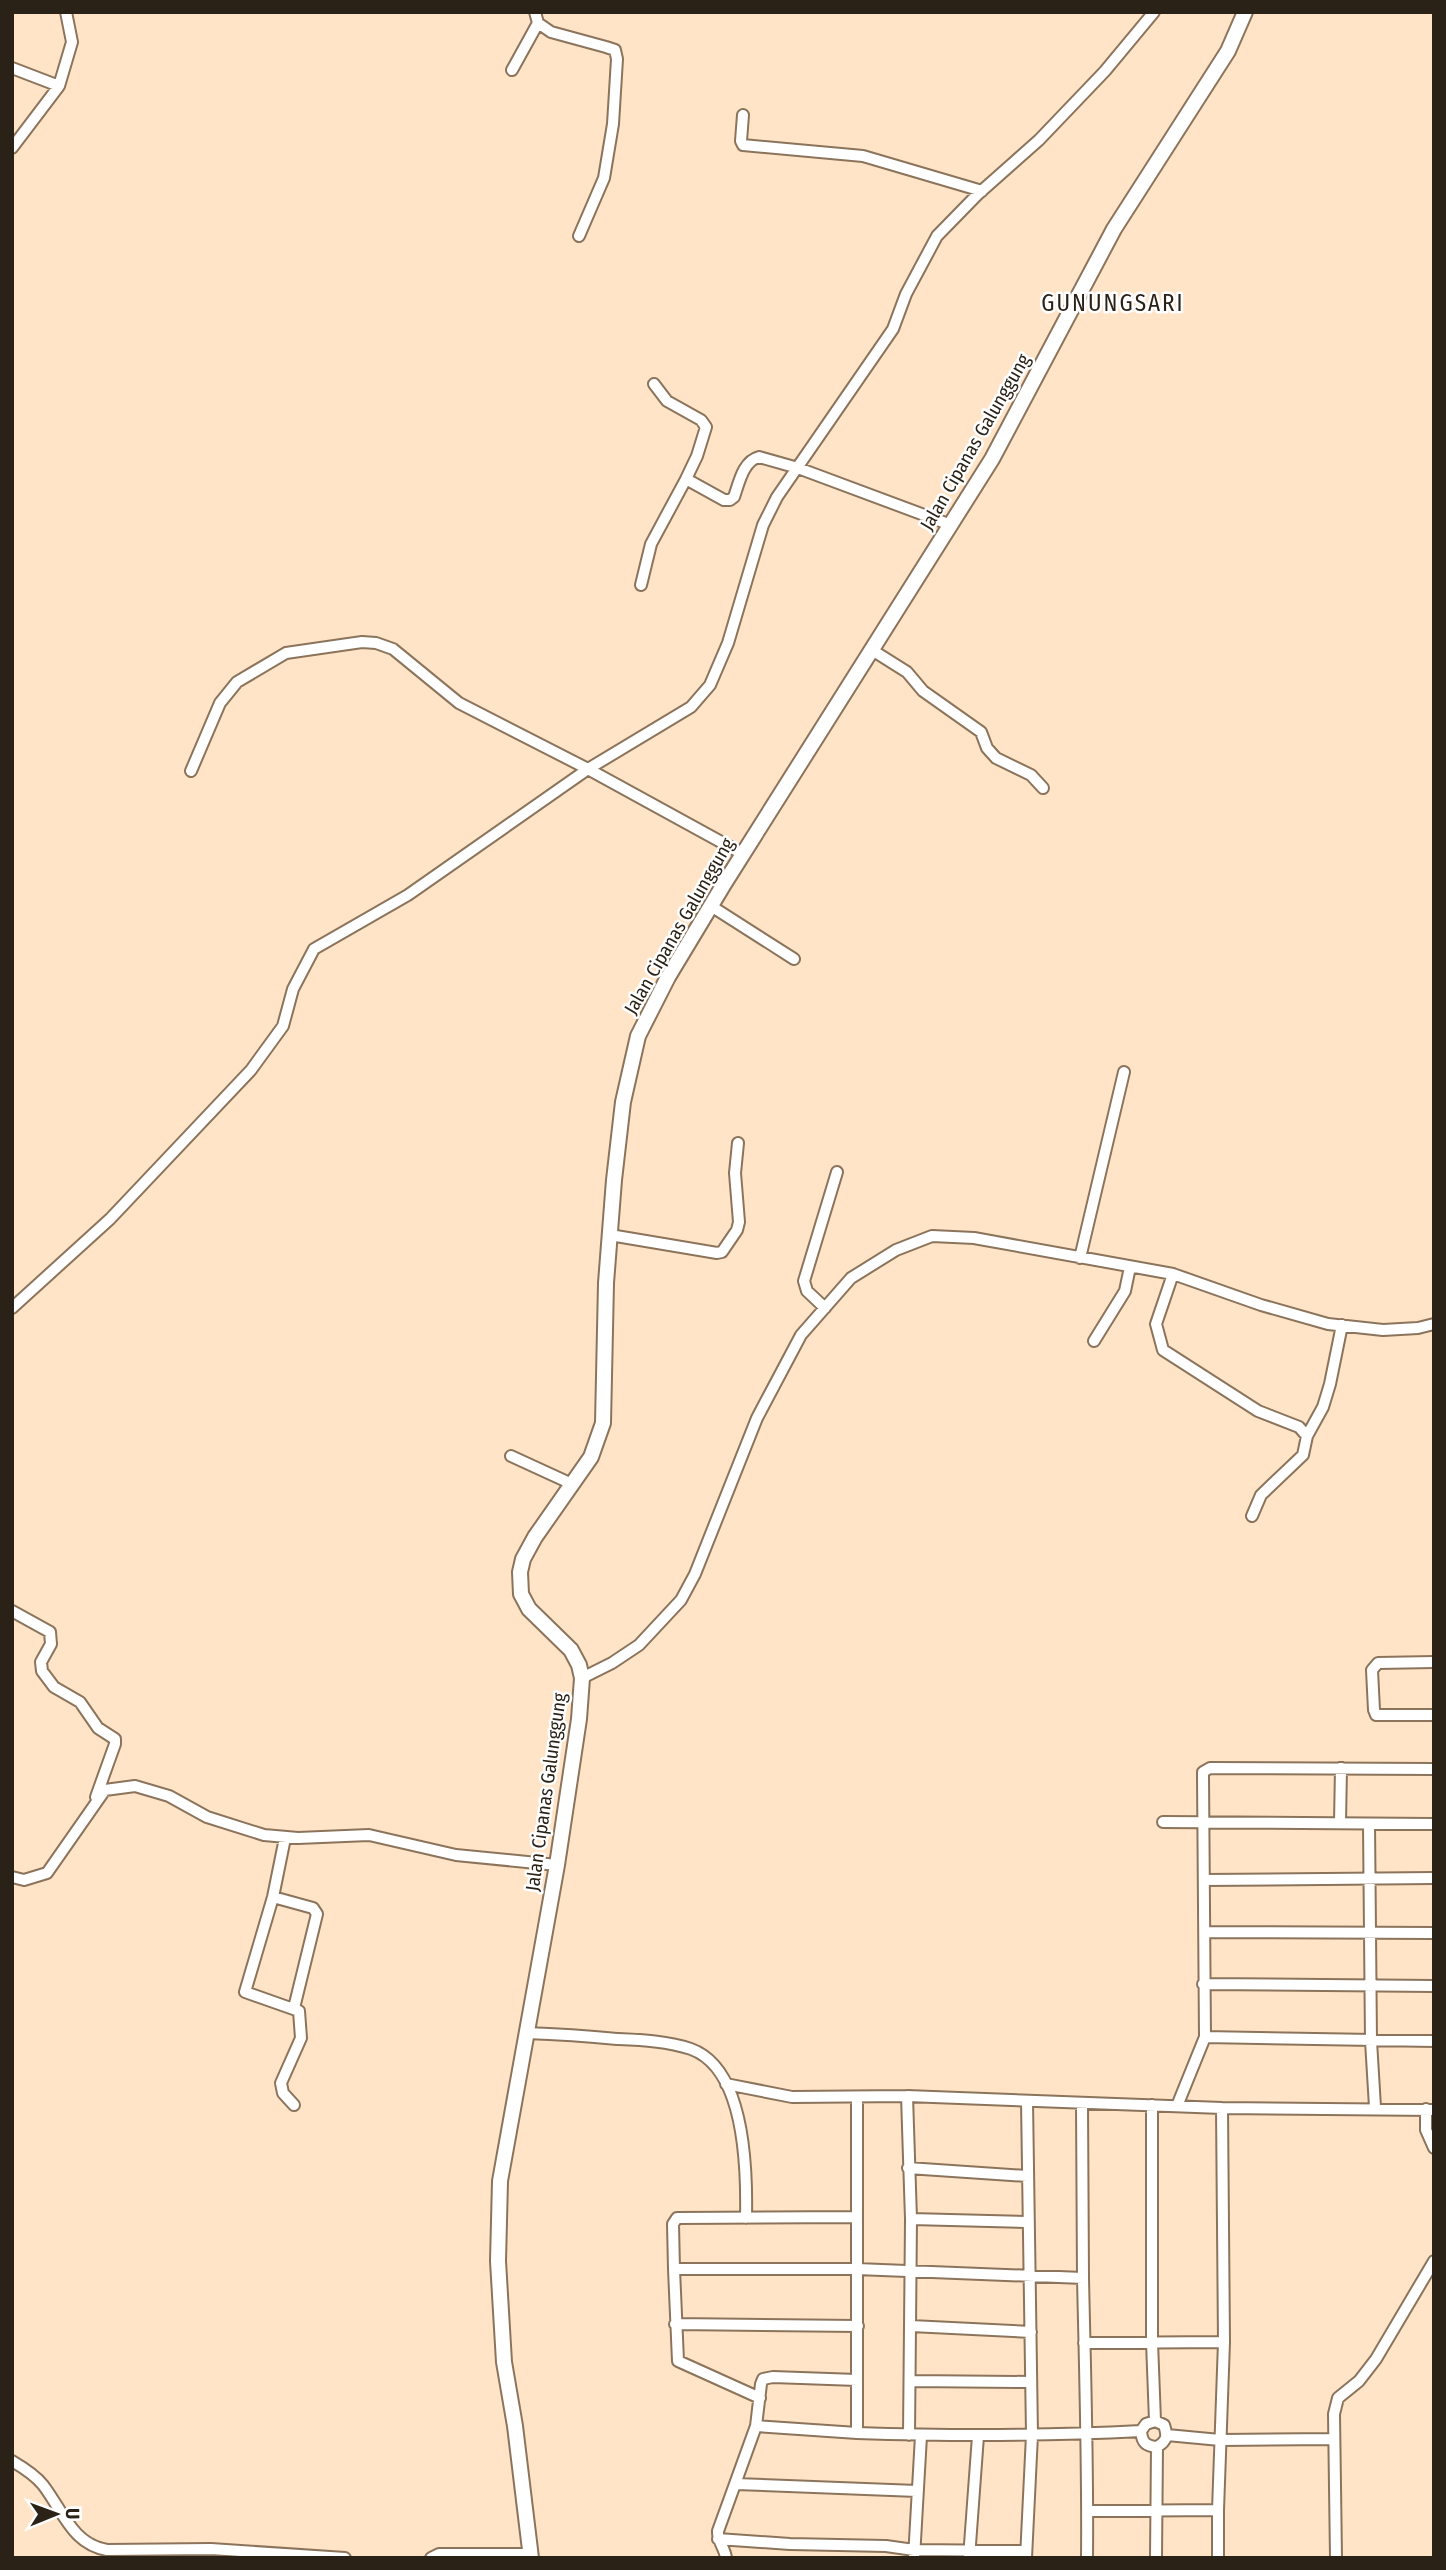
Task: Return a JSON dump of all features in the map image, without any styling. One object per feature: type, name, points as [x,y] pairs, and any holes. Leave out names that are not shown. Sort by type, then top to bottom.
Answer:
[{"type":"street","points":[[12,148],[59,86],[72,42],[66,12]]},
{"type":"street","points":[[12,1308],[110,1219],[251,1070],[283,1026],[293,989],[314,949],[408,895],[588,768],[691,707],[710,685],[728,643],[763,525],[777,497],[893,329],[906,294],[937,236],[1039,140],[1096,81],[1153,12]]},
{"type":"street","name":"Jalan Cipanas Galunggung","points":[[530,2556],[515,2426],[504,2362],[498,2261],[500,2181],[557,1866],[579,1719],[582,1678],[579,1665],[570,1650],[529,1609],[521,1594],[520,1572],[523,1559],[535,1536],[591,1457],[603,1423],[617,1236],[622,1102],[638,1036],[668,977],[711,906],[992,459],[1114,229],[1228,51],[1245,12]]},
{"type":"street","points":[[512,70],[536,18],[551,32],[615,50],[617,59],[613,124],[604,178],[579,236]]},
{"type":"street","points":[[12,68],[59,86]]},
{"type":"street","points":[[743,115],[743,145],[863,156],[982,191]]},
{"type":"street","points":[[641,585],[651,544],[686,479],[706,427],[701,420],[667,401],[654,384]]},
{"type":"street","points":[[686,479],[724,500],[730,500],[734,497],[747,465],[754,458],[765,457],[951,525]]},
{"type":"street","points":[[191,771],[220,703],[237,682],[286,653],[368,642],[393,649],[459,703],[588,768],[743,854]]},
{"type":"street","points":[[872,650],[907,672],[923,691],[981,732],[987,748],[996,758],[1031,775],[1043,788]]},
{"type":"street","points":[[711,906],[794,959]]},
{"type":"street","points":[[1080,1258],[1124,1072]]},
{"type":"street","points":[[617,1236],[722,1252],[739,1223],[735,1173],[738,1143]]},
{"type":"street","points":[[825,1308],[807,1291],[804,1281],[837,1172]]},
{"type":"street","points":[[582,1678],[639,1645],[681,1600],[695,1574],[757,1418],[802,1335],[851,1278],[896,1250],[932,1236],[974,1238],[1172,1274],[1261,1305],[1328,1324],[1383,1330],[1418,1328],[1434,1324]]},
{"type":"street","points":[[1094,1341],[1125,1291],[1130,1267]]},
{"type":"street","points":[[1172,1274],[1156,1324],[1163,1350],[1258,1411],[1299,1427],[1307,1436]]},
{"type":"street","points":[[1252,1516],[1261,1495],[1303,1455],[1307,1436],[1327,1396],[1342,1325]]},
{"type":"street","points":[[511,1456],[572,1485]]},
{"type":"street","points":[[12,1611],[50,1632],[51,1644],[41,1662],[42,1671],[54,1687],[79,1702],[98,1728],[115,1739],[116,1744],[91,1808]]},
{"type":"street","points":[[1434,1661],[1378,1663],[1372,1670],[1376,1715],[1434,1715]]},
{"type":"street","points":[[1177,2106],[1205,2037],[1203,1776],[1206,1769],[1434,1769]]},
{"type":"street","points":[[1340,1823],[1341,1769]]},
{"type":"street","points":[[12,1877],[24,1880],[47,1873],[105,1790],[135,1786],[169,1796],[207,1817],[264,1835],[285,1838],[369,1835],[456,1855],[557,1866]]},
{"type":"street","points":[[1163,1822],[1434,1824]]},
{"type":"street","points":[[1369,1824],[1371,2041],[1375,2107]]},
{"type":"street","points":[[285,1838],[272,1897],[245,1992],[293,2008],[300,2013],[302,2032],[281,2083],[283,2093],[294,2105]]},
{"type":"street","points":[[1205,1880],[1434,1878]]},
{"type":"street","points":[[272,1897],[313,1908],[317,1914],[293,2008]]},
{"type":"street","points":[[1205,1932],[1434,1933]]},
{"type":"street","points":[[1203,1984],[1434,1986]]},
{"type":"street","points":[[526,2032],[648,2041],[692,2050],[707,2060],[726,2084],[743,2136],[746,2218]]},
{"type":"street","points":[[1205,2037],[1434,2041]]},
{"type":"street","points":[[726,2084],[792,2097],[907,2096],[1222,2108],[1430,2109],[1426,2130],[1434,2148]]},
{"type":"street","points":[[907,2096],[911,2219],[911,2381],[917,2491],[914,2554]]},
{"type":"street","points":[[857,2098],[857,2433]]},
{"type":"street","points":[[718,2539],[886,2546],[914,2554],[1026,2554],[1032,2435],[1027,2101]]},
{"type":"street","points":[[1082,2103],[1087,2558]]},
{"type":"street","points":[[1152,2105],[1152,2342],[1155,2421]]},
{"type":"street","points":[[1218,2558],[1224,2342],[1222,2108]]},
{"type":"street","points":[[908,2168],[1027,2176]]},
{"type":"street","points":[[760,2398],[678,2361],[673,2224],[677,2218],[857,2217]]},
{"type":"street","points":[[911,2219],[1027,2222]]},
{"type":"street","points":[[1336,2558],[1334,2414],[1338,2398],[1359,2381],[1376,2359],[1434,2262]]},
{"type":"street","points":[[674,2269],[857,2269],[1083,2278]]},
{"type":"street","points":[[675,2324],[858,2326]]},
{"type":"street","points":[[911,2326],[1031,2332]]},
{"type":"street","points":[[1084,2343],[1224,2342]]},
{"type":"street","points":[[726,2558],[725,2549],[718,2539],[718,2531],[756,2426],[761,2384],[767,2377],[857,2380]]},
{"type":"street","points":[[911,2381],[1031,2382]]},
{"type":"street","points":[[1155,2421],[1164,2425],[1167,2435],[1164,2443],[1149,2447],[1142,2440],[1141,2431],[1146,2424],[1155,2421]]},
{"type":"street","points":[[756,2426],[857,2433],[978,2436],[1141,2431]]},
{"type":"street","points":[[1167,2435],[1220,2440],[1334,2439]]},
{"type":"street","points":[[969,2555],[978,2436]]},
{"type":"street","points":[[1156,2558],[1157,2447]]},
{"type":"street","points":[[12,2461],[36,2477],[73,2530],[87,2544],[96,2548],[211,2549],[345,2558]]},
{"type":"street","points":[[736,2484],[917,2491]]},
{"type":"street","points":[[1088,2511],[1218,2510]]},
{"type":"street","points":[[788,2558],[790,2544]]},
{"type":"street","points":[[431,2558],[439,2554],[502,2553],[530,2556]]},
{"type":"district","name":"GUNUNGSARI","points":[[1113,303]]}]
